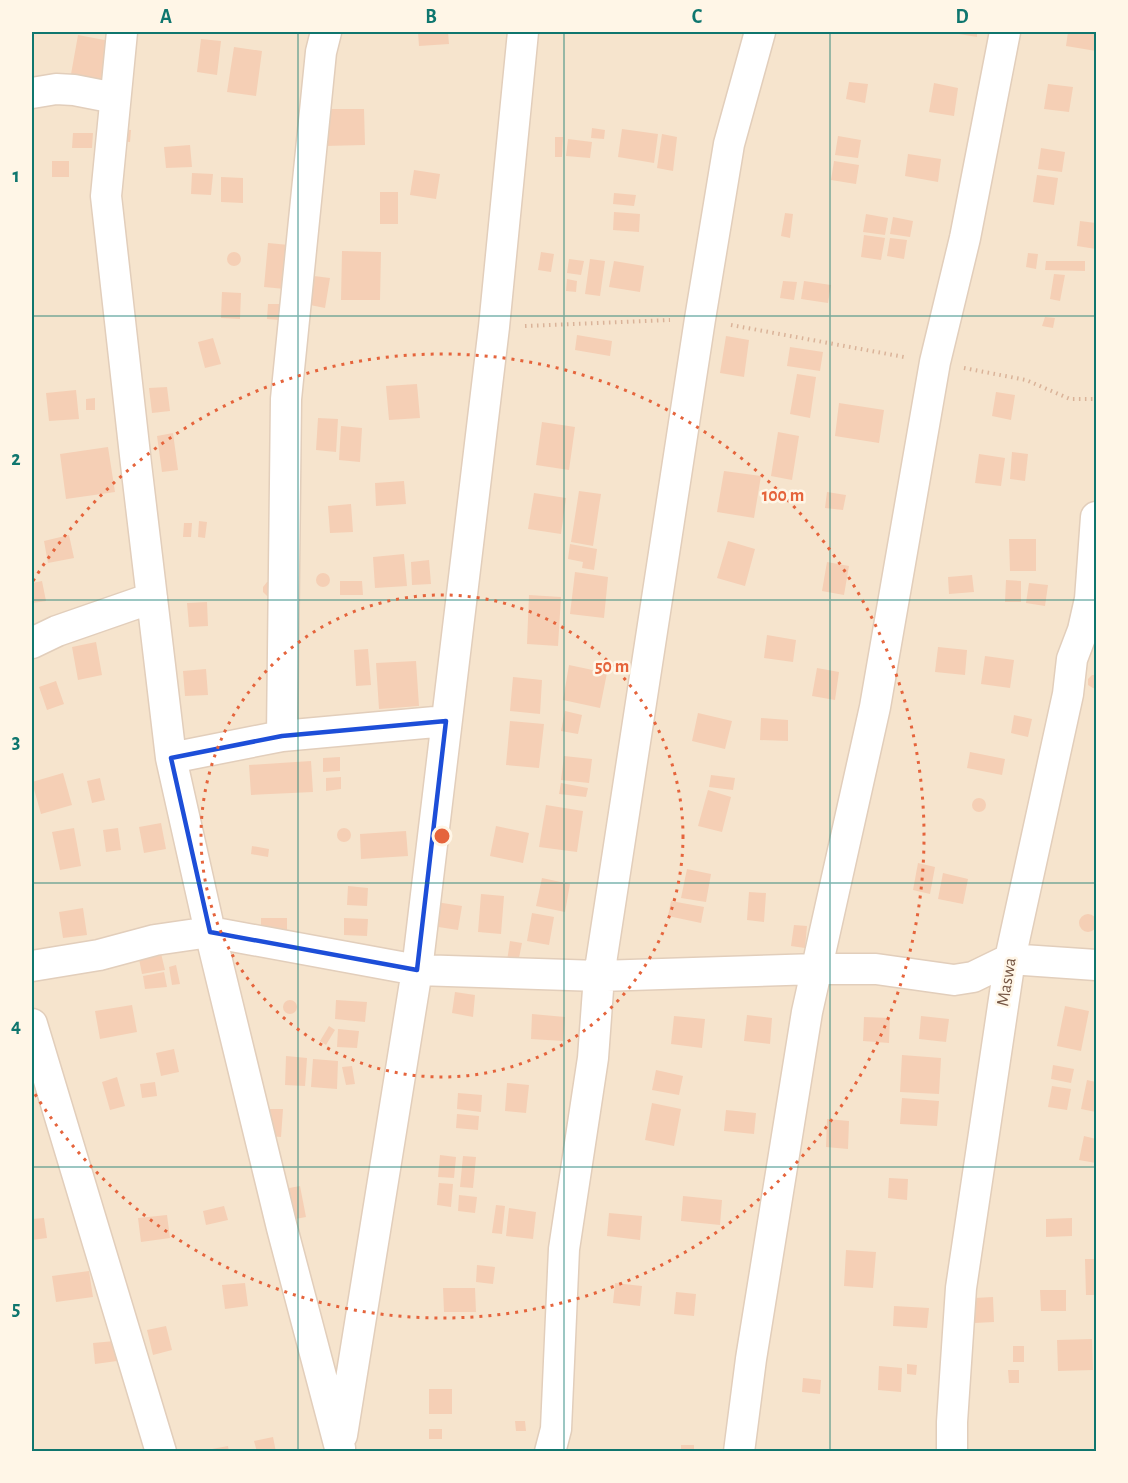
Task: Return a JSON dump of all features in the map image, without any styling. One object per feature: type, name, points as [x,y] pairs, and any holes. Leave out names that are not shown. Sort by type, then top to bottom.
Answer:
[{"type":"street","points":[[122,32],[106,196],[171,758],[210,932],[282,1228],[340,1450]]},
{"type":"street","points":[[282,736],[286,399],[321,52],[326,32]]},
{"type":"street","points":[[340,1450],[417,970],[494,327],[523,32]]},
{"type":"street","points":[[550,1452],[556,1429],[564,1249],[593,1058],[599,976],[729,144],[760,32]]},
{"type":"street","points":[[739,1452],[751,1359],[807,1012],[875,707],[934,362],[965,237],[1005,32]]},
{"type":"street","points":[[32,93],[56,89],[74,90],[115,98]]},
{"type":"street","name":"Maswa","points":[[952,1452],[961,1288],[1010,959],[1068,694],[1072,659],[1083,630],[1090,599],[1096,518]]},
{"type":"street","points":[[32,644],[57,632],[152,598]]},
{"type":"street","points":[[171,758],[282,736],[446,721]]},
{"type":"street","points":[[32,966],[99,955],[154,940],[210,932],[417,970],[599,976],[876,969],[954,980],[973,977],[1010,959],[1096,965]]},
{"type":"street","points":[[32,1024],[161,1452]]},
{"type":"path","points":[[494,327],[700,319],[1026,380],[1070,399],[1096,399]]},
{"type":"highlighted area","points":[[446,721],[417,970],[210,932],[171,758],[282,736]]},
{"type":"shaded area","points":[[32,32],[1096,32],[1096,1451],[32,1451]]},
{"type":"building","points":[[418,32],[448,32],[449,44],[419,46]]},
{"type":"building","points":[[977,32],[977,37],[953,33]]},
{"type":"building","points":[[1068,32],[1096,32],[1096,51],[1066,46]]},
{"type":"building","points":[[78,35],[115,42],[107,87],[70,80]]},
{"type":"building","points":[[201,39],[221,41],[217,75],[197,72]]},
{"type":"building","points":[[234,47],[262,51],[256,96],[227,92]]},
{"type":"building","points":[[849,82],[868,84],[865,103],[846,99]]},
{"type":"building","points":[[934,83],[958,88],[954,116],[929,112]]},
{"type":"building","points":[[1048,84],[1073,87],[1069,112],[1044,109]]},
{"type":"building","points":[[323,109],[364,109],[365,145],[324,146]]},
{"type":"building","points":[[592,128],[605,130],[604,139],[591,138]]},
{"type":"building","points":[[119,129],[131,130],[130,142],[118,141]]},
{"type":"building","points":[[622,129],[658,134],[654,163],[618,157]]},
{"type":"building","points":[[73,133],[93,133],[92,148],[72,148]]},
{"type":"building","points":[[662,134],[677,137],[673,171],[657,168]]},
{"type":"building","points":[[838,136],[861,140],[858,158],[835,155]]},
{"type":"building","points":[[555,137],[563,137],[562,157],[555,157]]},
{"type":"building","points":[[568,139],[592,142],[590,158],[566,156]]},
{"type":"building","points":[[190,145],[192,167],[166,168],[164,147]]},
{"type":"building","points":[[1041,148],[1065,152],[1062,172],[1038,169]]},
{"type":"building","points":[[908,154],[941,159],[938,182],[905,176]]},
{"type":"building","points":[[52,161],[69,161],[69,177],[52,177]]},
{"type":"building","points":[[834,161],[859,165],[856,184],[831,180]]},
{"type":"building","points":[[414,170],[440,174],[436,199],[410,195]]},
{"type":"building","points":[[192,173],[213,174],[211,195],[191,194]]},
{"type":"building","points":[[1037,175],[1058,178],[1054,205],[1033,202]]},
{"type":"building","points":[[221,177],[243,178],[243,203],[221,202]]},
{"type":"building","points":[[380,192],[398,192],[398,224],[380,224]]},
{"type":"building","points":[[614,193],[636,195],[634,206],[613,204]]},
{"type":"building","points":[[614,212],[640,214],[639,232],[613,230]]},
{"type":"building","points":[[785,213],[793,214],[790,238],[781,236]]},
{"type":"building","points":[[866,214],[888,218],[885,235],[863,232]]},
{"type":"building","points":[[893,217],[913,221],[910,237],[890,234]]},
{"type":"building","points":[[1080,221],[1096,223],[1096,249],[1077,246]]},
{"type":"building","points":[[864,235],[885,238],[881,260],[861,257]]},
{"type":"building","points":[[890,238],[907,240],[904,259],[887,256]]},
{"type":"building","points":[[268,243],[289,245],[285,289],[264,287]]},
{"type":"building","points":[[342,251],[381,252],[380,300],[341,300]]},
{"type":"building","points":[[234,252],[239,254],[241,259],[239,264],[234,266],[229,264],[227,259],[229,254]]},
{"type":"building","points":[[541,252],[554,254],[551,272],[538,270]]},
{"type":"building","points":[[1028,253],[1038,254],[1036,269],[1026,267]]},
{"type":"building","points":[[569,259],[584,261],[581,275],[567,273]]},
{"type":"building","points":[[590,259],[605,261],[600,296],[585,294]]},
{"type":"building","points":[[614,261],[644,266],[640,292],[609,287]]},
{"type":"building","points":[[1046,261],[1085,261],[1085,271],[1045,270]]},
{"type":"building","points":[[1054,274],[1065,275],[1060,301],[1050,299]]},
{"type":"building","points":[[314,276],[330,278],[325,308],[310,305]]},
{"type":"building","points":[[567,279],[577,281],[576,292],[566,291]]},
{"type":"building","points":[[783,281],[797,282],[794,300],[780,298]]},
{"type":"building","points":[[804,281],[831,285],[828,303],[801,299]]},
{"type":"building","points":[[222,292],[241,293],[240,319],[221,318]]},
{"type":"building","points":[[268,304],[279,304],[279,320],[267,319]]},
{"type":"building","points":[[1045,317],[1055,318],[1053,328],[1042,326]]},
{"type":"building","points":[[577,335],[612,341],[610,356],[575,350]]},
{"type":"building","points":[[726,336],[749,340],[744,377],[720,373]]},
{"type":"building","points":[[213,338],[221,364],[205,368],[198,342]]},
{"type":"building","points":[[790,347],[823,352],[820,371],[787,366]]},
{"type":"building","points":[[797,374],[816,377],[810,418],[790,414]]},
{"type":"building","points":[[417,384],[420,418],[389,420],[386,386]]},
{"type":"building","points":[[167,387],[170,411],[152,413],[149,388]]},
{"type":"building","points":[[76,390],[79,419],[49,421],[46,393]]},
{"type":"building","points":[[996,392],[1015,395],[1011,420],[992,416]]},
{"type":"building","points":[[95,398],[95,410],[86,410],[86,399]]},
{"type":"building","points":[[839,403],[884,410],[879,443],[835,436]]},
{"type":"building","points":[[318,418],[338,419],[336,452],[316,450]]},
{"type":"building","points":[[542,422],[575,427],[569,470],[536,465]]},
{"type":"building","points":[[341,426],[362,428],[360,462],[339,460]]},
{"type":"building","points":[[778,432],[799,436],[792,480],[771,476]]},
{"type":"building","points":[[173,433],[178,470],[162,472],[157,436]]},
{"type":"building","points":[[108,447],[115,492],[66,499],[60,454]]},
{"type":"building","points":[[1012,452],[1028,454],[1025,481],[1010,479]]},
{"type":"building","points":[[979,454],[1005,458],[1001,486],[975,483]]},
{"type":"building","points":[[724,471],[761,476],[754,518],[717,512]]},
{"type":"building","points":[[404,481],[406,504],[376,506],[375,483]]},
{"type":"building","points":[[579,491],[601,494],[593,546],[571,542]]},
{"type":"building","points":[[827,492],[846,495],[843,510],[825,508]]},
{"type":"building","points":[[534,493],[566,498],[561,534],[528,529]]},
{"type":"building","points":[[351,504],[353,532],[330,533],[328,506]]},
{"type":"building","points":[[199,521],[207,522],[205,538],[198,537]]},
{"type":"building","points":[[184,523],[192,523],[191,537],[183,537]]},
{"type":"building","points":[[69,535],[74,558],[48,563],[44,541]]},
{"type":"building","points":[[1009,539],[1036,539],[1036,571],[1010,571]]},
{"type":"building","points":[[728,541],[755,549],[745,586],[717,578]]},
{"type":"building","points":[[570,544],[597,549],[594,570],[582,568],[583,562],[568,559]]},
{"type":"building","points":[[404,554],[407,586],[375,588],[373,557]]},
{"type":"building","points":[[429,560],[431,584],[412,585],[411,562]]},
{"type":"building","points":[[827,562],[849,566],[844,595],[822,591]]},
{"type":"building","points":[[575,572],[608,577],[604,618],[570,614]]},
{"type":"building","points":[[323,573],[328,575],[330,580],[328,585],[323,587],[318,585],[316,580],[318,575]]},
{"type":"building","points":[[972,575],[974,592],[949,594],[948,577]]},
{"type":"building","points":[[1006,580],[1021,581],[1021,602],[1005,602]]},
{"type":"building","points":[[42,581],[46,601],[32,603],[32,583]]},
{"type":"building","points":[[340,581],[362,581],[363,595],[340,595]]},
{"type":"building","points":[[269,582],[270,596],[263,592],[263,587]]},
{"type":"building","points":[[1029,583],[1048,585],[1045,606],[1026,603]]},
{"type":"building","points":[[529,595],[561,597],[558,646],[527,644]]},
{"type":"building","points":[[207,602],[208,626],[189,627],[187,603]]},
{"type":"building","points":[[767,635],[796,640],[793,662],[764,658]]},
{"type":"building","points":[[96,642],[102,675],[78,680],[72,647]]},
{"type":"building","points":[[938,647],[967,650],[965,675],[935,672]]},
{"type":"building","points":[[368,649],[371,685],[356,686],[354,650]]},
{"type":"building","points":[[985,656],[1014,660],[1010,688],[981,684]]},
{"type":"building","points":[[416,661],[419,706],[379,709],[376,663]]},
{"type":"building","points":[[569,665],[607,673],[600,708],[563,700]]},
{"type":"building","points":[[817,668],[839,672],[835,700],[812,696]]},
{"type":"building","points":[[206,669],[208,695],[185,696],[183,671]]},
{"type":"building","points":[[1096,675],[1096,689],[1088,685],[1088,679]]},
{"type":"building","points":[[513,677],[542,680],[540,714],[510,711]]},
{"type":"building","points":[[56,681],[64,704],[47,710],[39,687]]},
{"type":"building","points":[[565,711],[582,715],[578,734],[561,731]]},
{"type":"building","points":[[698,713],[732,721],[725,749],[692,741]]},
{"type":"building","points":[[1014,715],[1032,719],[1028,737],[1011,733]]},
{"type":"building","points":[[761,718],[788,720],[788,741],[760,740]]},
{"type":"building","points":[[510,721],[544,724],[539,768],[506,765]]},
{"type":"building","points":[[970,752],[1005,759],[1002,775],[967,768]]},
{"type":"building","points":[[564,756],[592,759],[589,783],[561,780]]},
{"type":"building","points":[[340,757],[340,771],[323,772],[323,758]]},
{"type":"building","points":[[311,761],[313,792],[251,795],[249,765]]},
{"type":"building","points":[[63,773],[72,805],[41,814],[32,782]]},
{"type":"building","points":[[711,775],[735,778],[733,790],[709,787]]},
{"type":"building","points":[[341,777],[341,789],[326,791],[326,778]]},
{"type":"building","points":[[100,778],[105,800],[92,803],[87,781]]},
{"type":"building","points":[[561,783],[588,788],[586,797],[559,794]]},
{"type":"building","points":[[708,790],[731,797],[722,832],[698,826]]},
{"type":"building","points":[[976,798],[982,798],[986,805],[982,812],[976,812],[972,808],[972,802]]},
{"type":"building","points":[[546,805],[583,811],[577,852],[539,847]]},
{"type":"building","points":[[161,823],[166,849],[144,853],[139,827]]},
{"type":"building","points":[[496,826],[529,833],[523,863],[490,856]]},
{"type":"building","points":[[74,828],[81,866],[60,870],[52,832]]},
{"type":"building","points":[[118,828],[121,850],[106,852],[103,830]]},
{"type":"building","points":[[344,828],[349,830],[351,835],[349,840],[344,842],[339,840],[337,835],[339,830]]},
{"type":"building","points":[[406,831],[408,856],[361,859],[360,834]]},
{"type":"building","points":[[252,846],[269,849],[268,857],[251,854]]},
{"type":"building","points":[[918,863],[935,867],[930,894],[913,890]]},
{"type":"building","points":[[687,869],[711,874],[706,902],[681,898]]},
{"type":"building","points":[[943,873],[968,879],[963,904],[938,899]]},
{"type":"building","points":[[542,878],[570,884],[565,912],[536,906]]},
{"type":"building","points":[[348,886],[368,888],[367,906],[347,905]]},
{"type":"building","points":[[749,892],[766,893],[764,922],[747,920]]},
{"type":"building","points":[[481,894],[504,896],[501,934],[478,932]]},
{"type":"building","points":[[671,901],[704,907],[701,923],[668,916]]},
{"type":"building","points":[[436,902],[462,906],[458,930],[432,926]]},
{"type":"building","points":[[83,908],[87,935],[63,938],[59,912]]},
{"type":"building","points":[[532,913],[554,917],[549,945],[527,941]]},
{"type":"building","points":[[1088,914],[1094,917],[1097,923],[1094,929],[1088,932],[1082,929],[1079,923],[1082,917]]},
{"type":"building","points":[[261,918],[287,918],[287,934],[261,934]]},
{"type":"building","points":[[344,918],[368,919],[367,936],[344,935]]},
{"type":"building","points":[[794,925],[807,926],[805,948],[791,946]]},
{"type":"building","points":[[510,941],[522,943],[518,963],[507,961]]},
{"type":"building","points":[[159,945],[165,970],[142,974],[137,949]]},
{"type":"building","points":[[176,965],[180,984],[172,985],[169,967]]},
{"type":"building","points":[[164,972],[167,987],[145,989],[143,976]]},
{"type":"building","points":[[455,992],[475,995],[473,1017],[452,1013]]},
{"type":"building","points":[[290,1000],[295,1002],[297,1007],[295,1012],[290,1014],[285,1012],[283,1007],[285,1002]]},
{"type":"building","points":[[336,1000],[367,1002],[365,1022],[335,1019]]},
{"type":"building","points":[[132,1005],[137,1032],[100,1039],[95,1011]]},
{"type":"building","points":[[1065,1006],[1089,1011],[1081,1051],[1057,1046]]},
{"type":"building","points":[[532,1014],[565,1017],[563,1041],[531,1039]]},
{"type":"building","points":[[747,1015],[772,1018],[770,1044],[744,1041]]},
{"type":"building","points":[[674,1016],[705,1019],[702,1048],[671,1044]]},
{"type":"building","points":[[921,1016],[949,1019],[946,1042],[919,1039]]},
{"type":"building","points":[[864,1017],[890,1018],[889,1043],[863,1041]]},
{"type":"building","points":[[329,1026],[335,1030],[326,1045],[320,1041]]},
{"type":"building","points":[[338,1029],[359,1031],[357,1048],[337,1047]]},
{"type":"building","points":[[174,1049],[179,1072],[161,1076],[156,1053]]},
{"type":"building","points":[[902,1055],[941,1058],[939,1094],[900,1092]]},
{"type":"building","points":[[286,1056],[307,1058],[305,1086],[285,1085]]},
{"type":"building","points":[[313,1059],[338,1061],[337,1089],[311,1087]]},
{"type":"building","points":[[1053,1065],[1074,1069],[1071,1083],[1051,1079]]},
{"type":"building","points":[[352,1066],[355,1084],[346,1085],[342,1067]]},
{"type":"building","points":[[656,1070],[683,1076],[679,1095],[652,1090]]},
{"type":"building","points":[[117,1077],[125,1106],[110,1110],[102,1082]]},
{"type":"building","points":[[1087,1080],[1096,1082],[1096,1112],[1081,1109]]},
{"type":"building","points":[[155,1082],[157,1096],[142,1098],[140,1084]]},
{"type":"building","points":[[507,1083],[529,1085],[526,1113],[505,1111]]},
{"type":"building","points":[[1052,1086],[1071,1089],[1067,1110],[1048,1107]]},
{"type":"building","points":[[458,1093],[482,1095],[481,1112],[457,1109]]},
{"type":"building","points":[[902,1098],[939,1101],[937,1126],[900,1124]]},
{"type":"building","points":[[652,1103],[681,1109],[674,1146],[645,1140]]},
{"type":"building","points":[[268,1109],[283,1109],[281,1137],[266,1136]]},
{"type":"building","points":[[726,1110],[756,1113],[754,1134],[724,1131]]},
{"type":"building","points":[[457,1114],[479,1116],[478,1130],[456,1128]]},
{"type":"building","points":[[827,1119],[849,1121],[848,1149],[826,1147]]},
{"type":"building","points":[[1084,1136],[1096,1139],[1096,1163],[1079,1160]]},
{"type":"building","points":[[440,1155],[456,1157],[454,1178],[438,1177]]},
{"type":"building","points":[[463,1156],[476,1157],[473,1188],[460,1187]]},
{"type":"building","points":[[889,1178],[908,1179],[907,1200],[888,1198]]},
{"type":"building","points":[[439,1183],[453,1184],[451,1207],[437,1205]]},
{"type":"building","points":[[300,1186],[306,1217],[290,1220],[284,1189]]},
{"type":"building","points":[[459,1195],[477,1197],[475,1213],[458,1211]]},
{"type":"building","points":[[683,1196],[722,1200],[720,1225],[681,1221]]},
{"type":"building","points":[[496,1205],[505,1206],[502,1234],[492,1233]]},
{"type":"building","points":[[224,1206],[228,1220],[206,1225],[203,1211]]},
{"type":"building","points":[[509,1208],[536,1212],[533,1239],[506,1236]]},
{"type":"building","points":[[609,1213],[642,1216],[640,1240],[607,1236]]},
{"type":"building","points":[[167,1215],[170,1238],[141,1242],[138,1218]]},
{"type":"building","points":[[44,1218],[47,1238],[32,1240],[32,1219]]},
{"type":"building","points":[[1072,1218],[1072,1236],[1046,1237],[1046,1219]]},
{"type":"building","points":[[846,1250],[876,1252],[873,1288],[844,1286]]},
{"type":"building","points":[[1085,1259],[1096,1259],[1096,1295],[1086,1295]]},
{"type":"building","points":[[477,1265],[495,1267],[493,1284],[476,1282]]},
{"type":"building","points":[[89,1271],[93,1297],[56,1302],[52,1276]]},
{"type":"building","points":[[245,1283],[248,1306],[225,1309],[222,1285]]},
{"type":"building","points":[[615,1283],[642,1286],[640,1306],[613,1303]]},
{"type":"building","points":[[443,1288],[475,1288],[476,1312],[444,1312]]},
{"type":"building","points":[[1040,1290],[1066,1290],[1066,1311],[1041,1311]]},
{"type":"building","points":[[676,1292],[696,1294],[694,1316],[674,1314]]},
{"type":"building","points":[[993,1297],[994,1322],[974,1323],[974,1298]]},
{"type":"building","points":[[894,1306],[929,1308],[927,1328],[893,1326]]},
{"type":"building","points":[[166,1326],[172,1350],[153,1355],[147,1330]]},
{"type":"building","points":[[1092,1339],[1093,1370],[1058,1371],[1057,1340]]},
{"type":"building","points":[[115,1341],[117,1361],[95,1364],[93,1343]]},
{"type":"building","points":[[1013,1346],[1024,1346],[1024,1362],[1013,1362]]},
{"type":"building","points":[[907,1364],[917,1365],[916,1375],[907,1374]]},
{"type":"building","points":[[879,1366],[902,1368],[901,1392],[878,1390]]},
{"type":"building","points":[[1008,1370],[1019,1370],[1019,1383],[1009,1383]]},
{"type":"building","points":[[803,1378],[821,1380],[820,1394],[802,1392]]},
{"type":"building","points":[[429,1389],[452,1389],[452,1414],[429,1414]]},
{"type":"building","points":[[515,1421],[525,1421],[526,1431],[516,1431]]},
{"type":"building","points":[[429,1429],[442,1429],[442,1439],[429,1439]]},
{"type":"building","points":[[273,1437],[276,1452],[257,1452],[254,1441]]},
{"type":"building","points":[[681,1445],[694,1445],[694,1452],[681,1452]]},
{"type":"building","points":[[228,1446],[229,1452],[213,1452],[212,1449]]}]
